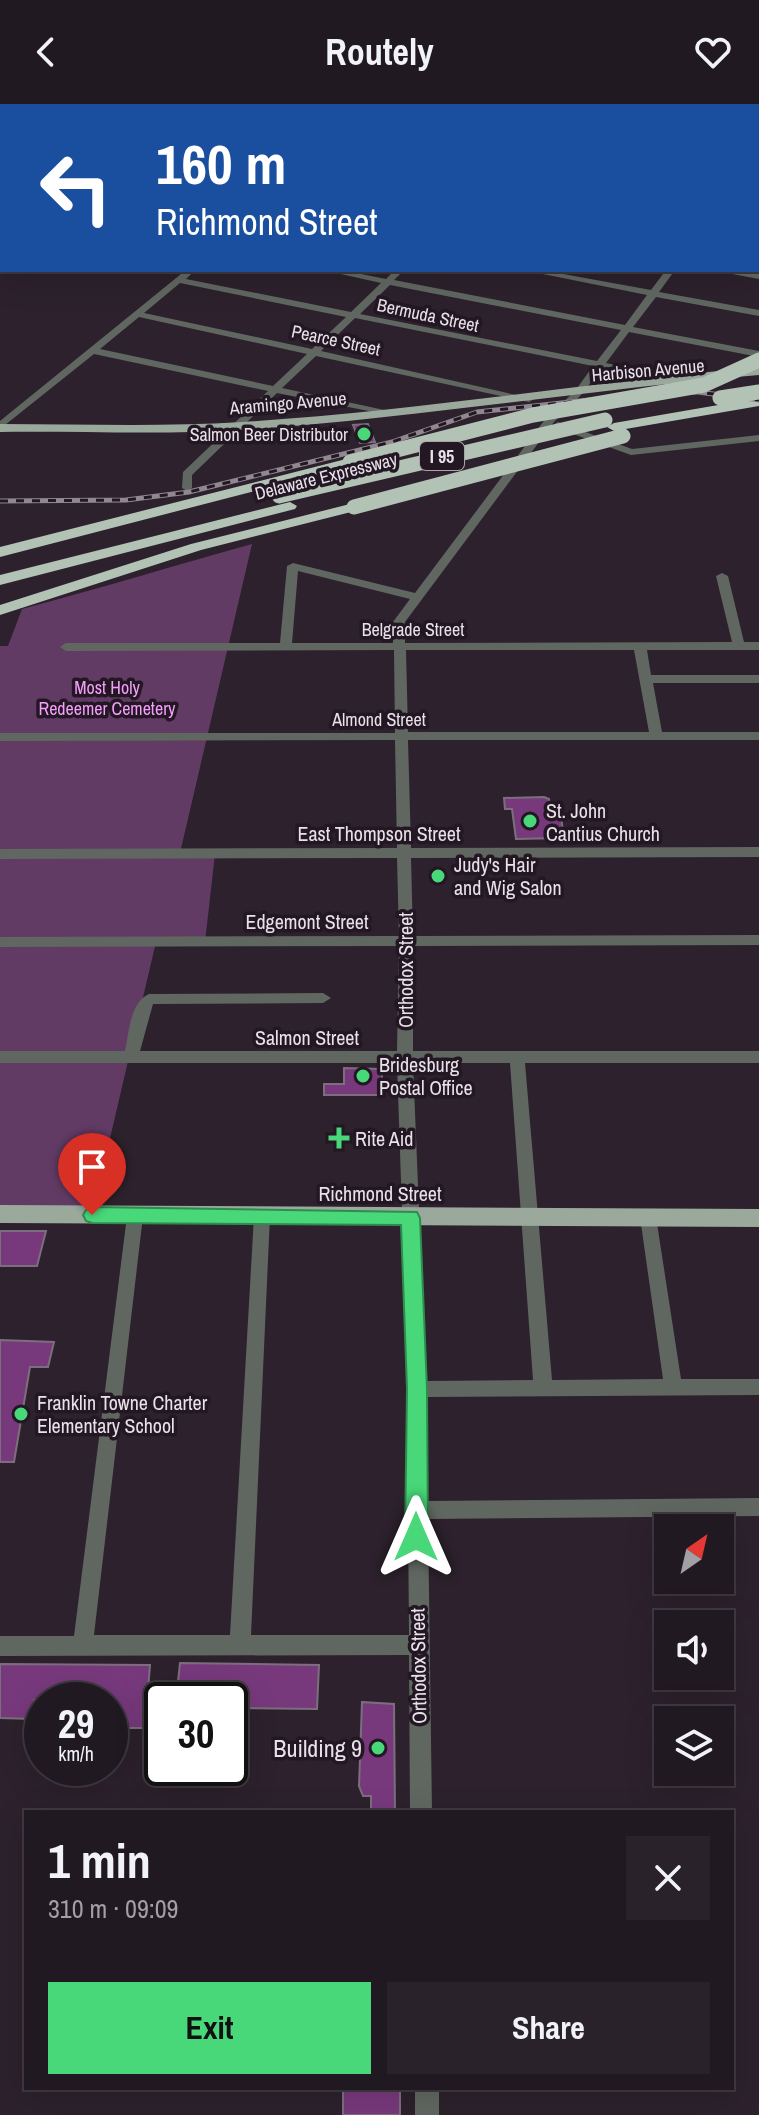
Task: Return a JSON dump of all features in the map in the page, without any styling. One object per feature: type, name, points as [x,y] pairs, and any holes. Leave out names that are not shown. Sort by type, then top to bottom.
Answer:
[{"type":"highway","points":[[0,543],[185,505],[280,495],[350,462],[533,415],[704,385],[759,357]]},
{"type":"highway","points":[[350,462],[551,417],[629,403],[759,390]]},
{"type":"highway","name":"Delaware Expressway","points":[[0,567],[280,495],[728,405],[759,390]]},
{"type":"highway","points":[[0,610],[196,547],[302,520],[614,427],[728,405],[759,404]]},
{"type":"highway","name":"Delaware Expressway","points":[[0,580],[280,495]]},
{"type":"highway","points":[[0,552],[185,505]]},
{"type":"main road","name":"Harbison Avenue","points":[[578,393],[671,379],[759,371]]},
{"type":"main road","name":"Harbison Avenue","points":[[578,393],[596,395],[759,378]]},
{"type":"main road","name":"Aramingo Avenue","points":[[0,427],[240,426],[578,393]]},
{"type":"main road","name":"Richmond Street","points":[[0,1214],[759,1218]]},
{"type":"street","points":[[0,427],[188,272]]},
{"type":"street","points":[[337,272],[759,357]]},
{"type":"street","points":[[187,488],[187,474],[398,272]]},
{"type":"street","points":[[538,272],[759,313]]},
{"type":"street","name":"Orthodox Street","points":[[421,1810],[417,1645],[417,1389],[405,1057],[406,941],[399,622],[550,420],[578,393],[670,272]]},
{"type":"street","points":[[738,272],[759,276]]},
{"type":"street","name":"Bermuda Street","points":[[178,280],[671,379]]},
{"type":"street","name":"Pearce Street","points":[[136,314],[529,399]]},
{"type":"street","points":[[90,350],[385,413]]},
{"type":"street","points":[[550,420],[576,433],[631,452],[759,438]]},
{"type":"street","points":[[286,647],[293,566],[416,597]]},
{"type":"street","points":[[722,576],[739,646]]},
{"type":"street","name":"Belgrade Street","points":[[66,647],[759,646]]},
{"type":"street","points":[[640,647],[656,736]]},
{"type":"street","points":[[645,679],[759,679]]},
{"type":"street","name":"Almond Street","points":[[0,737],[759,736]]},
{"type":"street","name":"East Thompson Street","points":[[0,854],[759,852]]},
{"type":"street","name":"Edgemont Street","points":[[0,942],[759,940]]},
{"type":"street","points":[[131,1057],[143,1007],[149,999],[323,998]]},
{"type":"street","points":[[517,1056],[543,1388]]},
{"type":"street","name":"Salmon Street","points":[[0,1057],[759,1057]]},
{"type":"street","points":[[83,1645],[135,1216]]},
{"type":"street","points":[[240,1645],[262,1216]]},
{"type":"street","points":[[648,1217],[673,1387]]},
{"type":"street","points":[[417,1389],[759,1387]]},
{"type":"street","points":[[416,1510],[759,1507]]},
{"type":"street","points":[[0,1646],[417,1645]]},
{"type":"street","points":[[427,2090],[427,2115]]},
{"type":"green space","name":"Most Holy Redeemer Cemetery","points":[[252,544],[180,853],[215,854],[205,942],[156,942],[92,1215],[0,1214],[0,646],[8,646],[22,609]]},
{"type":"building","name":"Salmon Beer Distributor","points":[[368,424],[375,442],[360,443],[353,425]]},
{"type":"building","name":"St. John Cantius Church","points":[[504,798],[549,799],[552,817],[561,817],[564,838],[516,839],[512,809],[505,809]]},
{"type":"building","name":"Bridesburg Postal Office","points":[[344,1068],[382,1069],[382,1095],[324,1095],[324,1084],[344,1084]]},
{"type":"building","points":[[0,1231],[46,1231],[37,1266],[0,1266]]},
{"type":"building","name":"Franklin Towne Charter Elementary School","points":[[0,1340],[54,1342],[48,1367],[30,1367],[14,1462],[0,1462]]},
{"type":"building","points":[[180,1663],[319,1665],[317,1709],[248,1708],[248,1682],[178,1682]]},
{"type":"building","points":[[0,1664],[150,1665],[149,1682],[144,1682],[144,1728],[128,1728],[128,1682],[24,1682],[24,1719],[0,1718]]},
{"type":"building","name":"Building 9","points":[[362,1702],[394,1704],[395,1810],[371,1810],[371,1796],[363,1796],[359,1786]]},
{"type":"building","points":[[343,2090],[400,2090],[400,2115],[343,2115]]},
{"type":"railway","points":[[0,501],[126,500],[189,492],[392,442],[477,412],[663,392],[698,392],[759,400]]},
{"type":"place","name":"Salmon Beer Distributor","points":[[364,434]]},
{"type":"place","name":"St. John Cantius Church","points":[[530,821]]},
{"type":"place","name":"Judy's Hair and Wig Salon","points":[[438,876]]},
{"type":"place","name":"Bridesburg Postal Office","points":[[363,1076]]},
{"type":"place","name":"Rite Aid","points":[[339,1138]]},
{"type":"place","name":"Franklin Towne Charter Elementary School","points":[[21,1414]]},
{"type":"place","name":"Building 9","points":[[378,1748]]},
{"type":"route","points":[[92,1215],[410,1218],[417,1389],[416,1537]]}]
